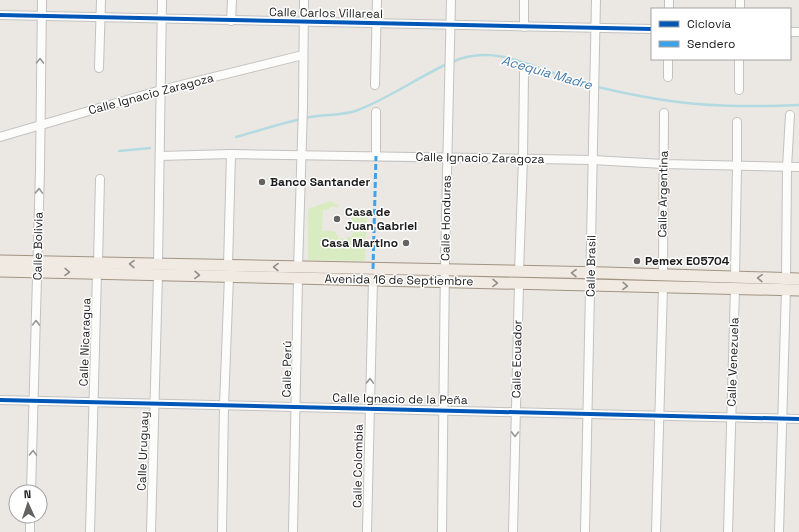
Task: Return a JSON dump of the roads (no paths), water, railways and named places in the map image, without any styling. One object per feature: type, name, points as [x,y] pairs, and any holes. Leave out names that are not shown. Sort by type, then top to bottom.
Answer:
[{"type":"main road","name":"Avenida 16 de Septiembre","points":[[0,261],[38,267]]},
{"type":"main road","name":"Avenida 16 de Septiembre","points":[[0,271],[38,267],[298,273],[445,270],[663,275],[735,283]]},
{"type":"main road","name":"Avenida 16 de Septiembre","points":[[298,273],[373,280],[662,287],[735,283],[786,284],[799,279]]},
{"type":"main road","name":"Avenida 16 de Septiembre","points":[[786,284],[799,290]]},
{"type":"street","name":"Calle Bolivia","points":[[31,484],[38,267],[42,0]]},
{"type":"street","points":[[99,68],[101,0]]},
{"type":"street","name":"Calle Uruguay","points":[[151,532],[158,269],[162,0]]},
{"type":"street","points":[[231,21],[232,0]]},
{"type":"street","name":"Calle Perú","points":[[293,532],[303,107],[302,55],[304,0]]},
{"type":"street","points":[[375,85],[377,0]]},
{"type":"street","name":"Calle Honduras","points":[[442,532],[445,270],[451,0]]},
{"type":"street","points":[[524,0],[524,27]]},
{"type":"street","name":"Calle Brasil","points":[[585,532],[594,160],[596,0]]},
{"type":"street","name":"Calle Carlos Villareal","points":[[0,16],[651,29]]},
{"type":"street","name":"Calle Ignacio Zaragoza","points":[[0,137],[161,90],[302,55]]},
{"type":"street","points":[[668,60],[668,77]]},
{"type":"street","points":[[739,60],[739,90]]},
{"type":"street","points":[[519,272],[524,72]]},
{"type":"street","points":[[376,112],[376,156]]},
{"type":"street","name":"Calle Argentina","points":[[663,275],[664,113]]},
{"type":"street","points":[[779,532],[786,284],[787,167],[790,115]]},
{"type":"street","name":"Calle Venezuela","points":[[728,532],[735,283],[737,122]]},
{"type":"street","name":"Calle Ignacio Zaragoza","points":[[160,149],[231,154],[523,158],[663,164],[799,167]]},
{"type":"street","points":[[222,532],[231,154]]},
{"type":"street","name":"Calle Nicaragua","points":[[90,532],[100,178]]},
{"type":"street","name":"Calle Colombia","points":[[367,532],[373,280]]},
{"type":"street","name":"Calle Ecuador","points":[[513,532],[519,283]]},
{"type":"street","points":[[656,532],[662,287]]},
{"type":"street","name":"Calle Ignacio de la Peña","points":[[0,400],[516,411],[799,419]]},
{"type":"waterway","name":"Acequia Madre","points":[[452,62],[469,56],[486,55],[503,57],[520,61],[586,84],[675,102],[728,106],[799,105]]},
{"type":"waterway","name":"Acequia Madre","points":[[236,137],[301,119],[358,110],[381,100],[447,64]]},
{"type":"waterway","name":"Acequia Madre","points":[[119,151],[150,148]]},
{"type":"place","name":"Banco Santander","points":[[262,182]]},
{"type":"place","name":"Casa de Juan Gabriel","points":[[337,219]]},
{"type":"place","name":"Casa Martino","points":[[406,243]]},
{"type":"place","name":"Pemex E05704","points":[[637,261]]}]
